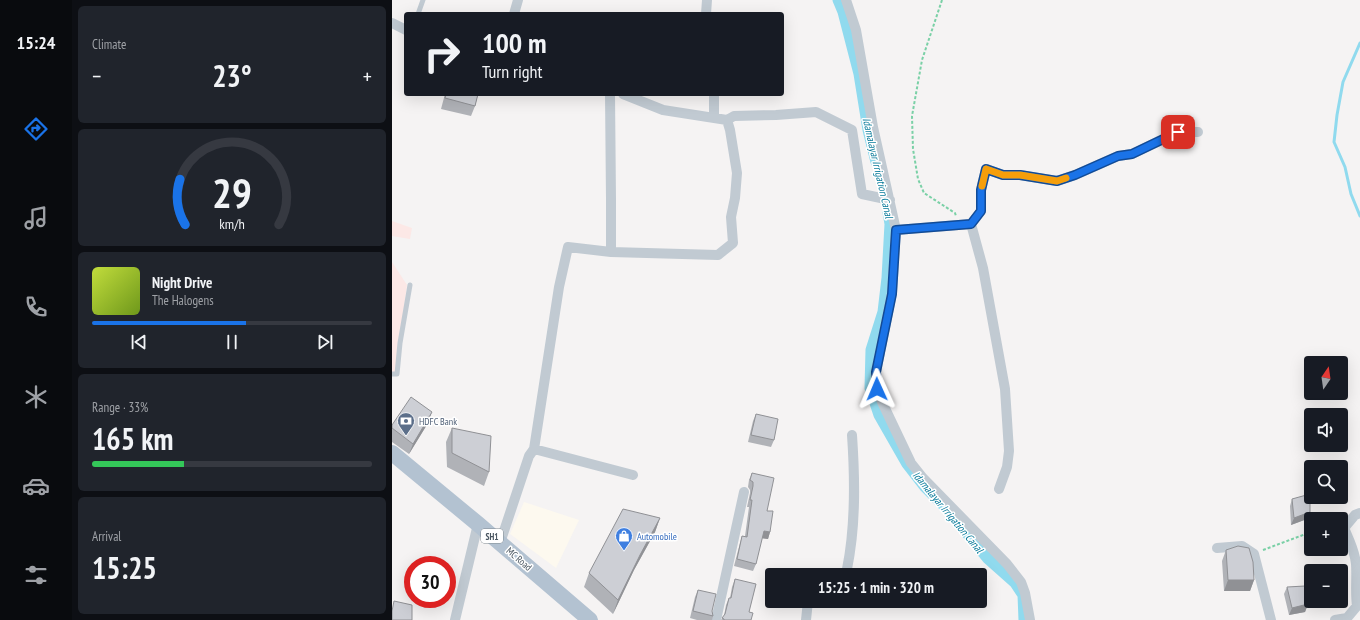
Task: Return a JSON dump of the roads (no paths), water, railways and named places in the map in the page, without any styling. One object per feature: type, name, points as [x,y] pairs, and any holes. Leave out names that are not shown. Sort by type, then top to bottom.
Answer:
[{"type":"main road","name":"MC Road","points":[[392,453],[590,620]]},
{"type":"street","points":[[515,12],[518,0]]},
{"type":"street","points":[[706,12],[707,0]]},
{"type":"street","points":[[846,0],[856,30],[874,127],[896,230],[892,294],[876,372],[877,389],[911,463],[923,478],[1007,564],[1021,582],[1026,593],[1030,620]]},
{"type":"street","points":[[392,23],[404,29]]},
{"type":"street","points":[[610,96],[612,200],[611,252]]},
{"type":"street","points":[[628,96],[663,110],[727,120],[734,116],[816,112],[852,130],[862,194],[890,200]]},
{"type":"street","points":[[714,96],[714,118]]},
{"type":"street","points":[[500,543],[529,456],[534,449],[559,287],[568,247],[611,252],[718,255],[733,243],[731,217],[735,198],[737,173],[727,120]]},
{"type":"street","points":[[896,230],[971,224],[981,211],[981,190],[986,169],[1003,175],[1020,175],[1057,181],[1075,175],[1118,156],[1132,154],[1178,132],[1198,132]]},
{"type":"street","points":[[971,224],[983,268],[1005,390],[1009,451],[1007,467],[999,489]]},
{"type":"street","points":[[847,568],[853,527],[854,486],[852,435]]},
{"type":"street","points":[[534,449],[633,474]]},
{"type":"street","points":[[716,620],[744,492]]},
{"type":"street","points":[[1335,620],[1347,618],[1357,606],[1356,564],[1352,547],[1344,528],[1355,515],[1360,513]]},
{"type":"street","points":[[455,620],[478,524]]},
{"type":"street","points":[[1217,548],[1242,546],[1254,554],[1270,620]]},
{"type":"street","points":[[806,620],[807,608]]},
{"type":"lane","points":[[419,12],[423,0]]},
{"type":"lane","points":[[392,374],[397,374],[400,343],[410,285]]},
{"type":"waterway","name":"Idamalayar Irrigation Canal","points":[[838,0],[843,12],[859,74],[868,130],[876,162]]},
{"type":"waterway","points":[[1360,43],[1343,82],[1334,142],[1345,167],[1351,194],[1360,216]]},
{"type":"waterway","name":"Idamalayar Irrigation Canal","points":[[888,212],[890,224],[887,278],[883,312],[871,350],[870,388],[879,415],[907,464],[924,486],[946,508],[988,559],[1015,583],[1023,595],[1024,620]]},
{"type":"place","name":"HDFC Bank","points":[[406,436]]},
{"type":"place","name":"Automobile","points":[[624,551]]}]
